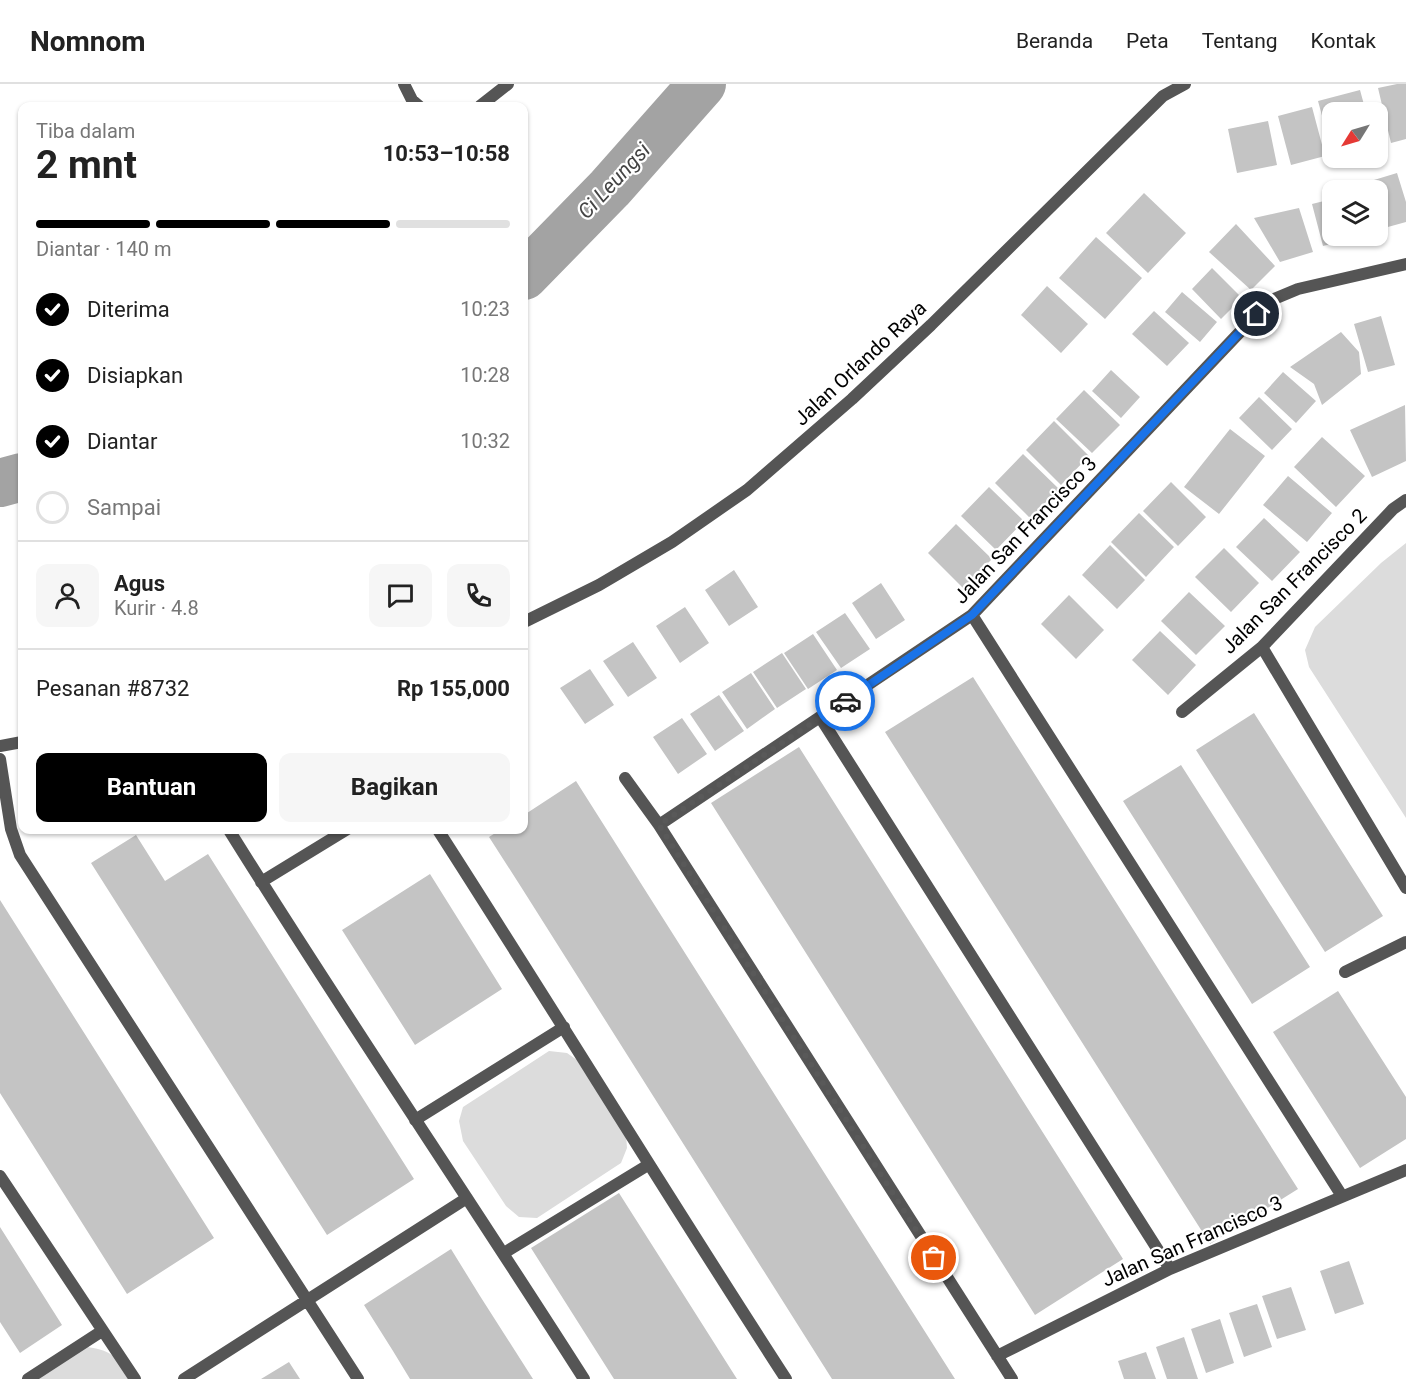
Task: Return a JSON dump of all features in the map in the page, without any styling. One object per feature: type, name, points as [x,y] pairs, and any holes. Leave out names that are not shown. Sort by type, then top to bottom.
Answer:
[{"type":"street","points":[[404,84],[414,102]]},
{"type":"street","points":[[485,102],[508,84]]},
{"type":"street","name":"Jalan Orlando Raya","points":[[528,620],[599,585],[672,542],[747,490],[852,399],[931,325],[1163,96],[1185,84]]},
{"type":"street","name":"Jalan San Francisco 3","points":[[659,825],[972,615],[1257,314],[1274,299],[1298,289],[1406,264]]},
{"type":"street","name":"Jalan San Francisco 2","points":[[1182,712],[1262,647],[1393,509],[1406,500]]},
{"type":"street","points":[[972,615],[1342,1196]]},
{"type":"street","points":[[1262,647],[1406,888]]},
{"type":"street","points":[[820,717],[1170,1269]]},
{"type":"street","points":[[0,746],[18,743]]},
{"type":"street","points":[[0,759],[11,829],[20,855],[358,1379]]},
{"type":"street","points":[[625,778],[659,825],[1012,1379]]},
{"type":"street","points":[[231,834],[584,1379]]},
{"type":"street","points":[[261,882],[339,834]]},
{"type":"street","points":[[441,834],[564,1027],[648,1165],[786,1379]]},
{"type":"street","points":[[1345,972],[1406,942]]},
{"type":"street","points":[[415,1120],[564,1027]]},
{"type":"street","points":[[504,1253],[648,1165]]},
{"type":"street","name":"Jalan San Francisco 3","points":[[997,1356],[1170,1269],[1406,1170]]},
{"type":"street","points":[[0,1176],[135,1379]]},
{"type":"street","points":[[183,1379],[466,1198]]},
{"type":"street","points":[[28,1379],[102,1331]]},
{"type":"shaded area","points":[[1406,543],[1406,818],[1309,667],[1305,650],[1315,627],[1381,563]]},
{"type":"shaded area","points":[[549,1051],[567,1053],[577,1060],[626,1134],[627,1148],[621,1163],[537,1218],[519,1217],[506,1206],[463,1141],[459,1121],[463,1107]]},
{"type":"shaded area","points":[[87,1347],[113,1356],[129,1379],[34,1379]]},
{"type":"building","points":[[1406,84],[1406,139],[1391,143],[1388,130],[1388,102],[1381,102],[1378,88]]},
{"type":"building","points":[[1360,90],[1363,102],[1322,102],[1322,116],[1318,101]]},
{"type":"building","points":[[1312,107],[1322,145],[1322,157],[1291,165],[1278,116]]},
{"type":"building","points":[[1268,121],[1277,165],[1237,173],[1228,129]]},
{"type":"building","points":[[1397,173],[1406,202],[1406,222],[1388,227],[1388,180],[1374,180]]},
{"type":"building","points":[[1144,193],[1186,233],[1148,273],[1106,233]]},
{"type":"building","points":[[1322,202],[1322,242],[1312,204]]},
{"type":"building","points":[[1299,208],[1313,252],[1280,262],[1254,218]]},
{"type":"building","points":[[1236,224],[1275,266],[1251,290],[1209,252]]},
{"type":"building","points":[[1096,237],[1142,278],[1105,319],[1059,278]]},
{"type":"building","points":[[1212,268],[1242,298],[1221,319],[1192,289]]},
{"type":"building","points":[[1047,286],[1088,324],[1061,353],[1021,315]]},
{"type":"building","points":[[1182,292],[1217,322],[1200,342],[1165,312]]},
{"type":"building","points":[[1154,311],[1189,343],[1167,366],[1132,334]]},
{"type":"building","points":[[1381,316],[1395,365],[1368,372],[1354,324]]},
{"type":"building","points":[[1341,332],[1359,352],[1361,374],[1322,405],[1314,384],[1290,367]]},
{"type":"building","points":[[1111,370],[1140,397],[1121,418],[1092,391]]},
{"type":"building","points":[[1283,372],[1316,401],[1296,423],[1264,393]]},
{"type":"building","points":[[1084,390],[1120,425],[1092,453],[1056,419]]},
{"type":"building","points":[[1259,397],[1292,429],[1272,450],[1239,418]]},
{"type":"building","points":[[1405,405],[1406,461],[1372,477],[1350,430]]},
{"type":"building","points":[[1054,421],[1089,456],[1061,485],[1026,450]]},
{"type":"building","points":[[1230,429],[1265,456],[1219,514],[1184,487]]},
{"type":"building","points":[[1322,437],[1365,476],[1336,507],[1294,467]]},
{"type":"building","points":[[1023,454],[1059,489],[1030,518],[995,483]]},
{"type":"building","points":[[1288,476],[1332,513],[1307,542],[1263,505]]},
{"type":"building","points":[[1171,482],[1206,517],[1178,546],[1143,511]]},
{"type":"building","points":[[989,487],[1024,521],[996,550],[961,516]]},
{"type":"building","points":[[1139,513],[1174,547],[1146,577],[1111,542]]},
{"type":"building","points":[[1264,518],[1300,552],[1272,581],[1236,547]]},
{"type":"building","points":[[956,524],[992,559],[963,588],[928,553]]},
{"type":"building","points":[[1110,545],[1145,580],[1117,609],[1082,575]]},
{"type":"building","points":[[1224,548],[1259,583],[1231,612],[1195,577]]},
{"type":"building","points":[[734,570],[758,607],[729,626],[705,590]]},
{"type":"building","points":[[881,583],[905,620],[876,639],[852,603]]},
{"type":"building","points":[[1189,592],[1225,626],[1196,655],[1161,621]]},
{"type":"building","points":[[1069,595],[1104,630],[1076,659],[1041,624]]},
{"type":"building","points":[[685,607],[709,643],[680,663],[656,626]]},
{"type":"building","points":[[845,613],[870,649],[841,668],[816,632]]},
{"type":"building","points":[[1160,631],[1196,665],[1168,695],[1132,660]]},
{"type":"building","points":[[813,634],[837,670],[808,689],[784,653]]},
{"type":"building","points":[[633,642],[657,678],[628,697],[603,661]]},
{"type":"building","points":[[782,653],[806,689],[777,708],[753,672]]},
{"type":"building","points":[[590,669],[614,705],[585,724],[560,688]]},
{"type":"building","points":[[751,673],[775,709],[747,729],[722,692]]},
{"type":"building","points":[[973,677],[1298,1189],[1210,1244],[885,732]]},
{"type":"building","points":[[719,695],[744,731],[715,751],[690,714]]},
{"type":"building","points":[[1254,713],[1383,916],[1325,952],[1196,750]]},
{"type":"building","points":[[682,718],[707,754],[678,774],[653,737]]},
{"type":"building","points":[[799,747],[1123,1259],[1035,1315],[711,803]]},
{"type":"building","points":[[1181,765],[1310,967],[1252,1004],[1123,801]]},
{"type":"building","points":[[576,781],[955,1379],[832,1379],[489,837],[494,834],[528,834],[528,812]]},
{"type":"building","points":[[136,835],[165,881],[208,854],[414,1179],[327,1235],[91,863]]},
{"type":"building","points":[[430,874],[502,989],[415,1045],[342,930]]},
{"type":"building","points":[[0,900],[214,1238],[127,1294],[0,1093]]},
{"type":"building","points":[[1338,991],[1406,1097],[1406,1139],[1360,1168],[1273,1032]]},
{"type":"building","points":[[619,1193],[737,1379],[614,1379],[531,1248]]},
{"type":"building","points":[[0,1227],[62,1325],[20,1353],[0,1322]]},
{"type":"building","points":[[451,1249],[533,1379],[410,1379],[364,1305]]},
{"type":"building","points":[[1349,1261],[1364,1304],[1335,1314],[1320,1271]]},
{"type":"building","points":[[1291,1287],[1306,1330],[1277,1339],[1262,1296]]},
{"type":"building","points":[[1257,1304],[1272,1347],[1244,1357],[1229,1313]]},
{"type":"building","points":[[1220,1319],[1234,1363],[1206,1373],[1191,1329]]},
{"type":"building","points":[[1184,1337],[1198,1379],[1167,1379],[1156,1347]]},
{"type":"building","points":[[1146,1352],[1156,1379],[1124,1379],[1118,1361]]},
{"type":"building","points":[[289,1362],[300,1379],[261,1379]]},
{"type":"waterway","name":"Ci Leungsi","points":[[528,272],[610,188],[702,84]]},
{"type":"waterway","name":"Ci Leungsi","points":[[0,483],[18,478]]},
{"type":"way so far","points":[[845,701],[659,825],[934,1258]]},
{"type":"route","points":[[845,701],[972,615],[1257,314]]}]
